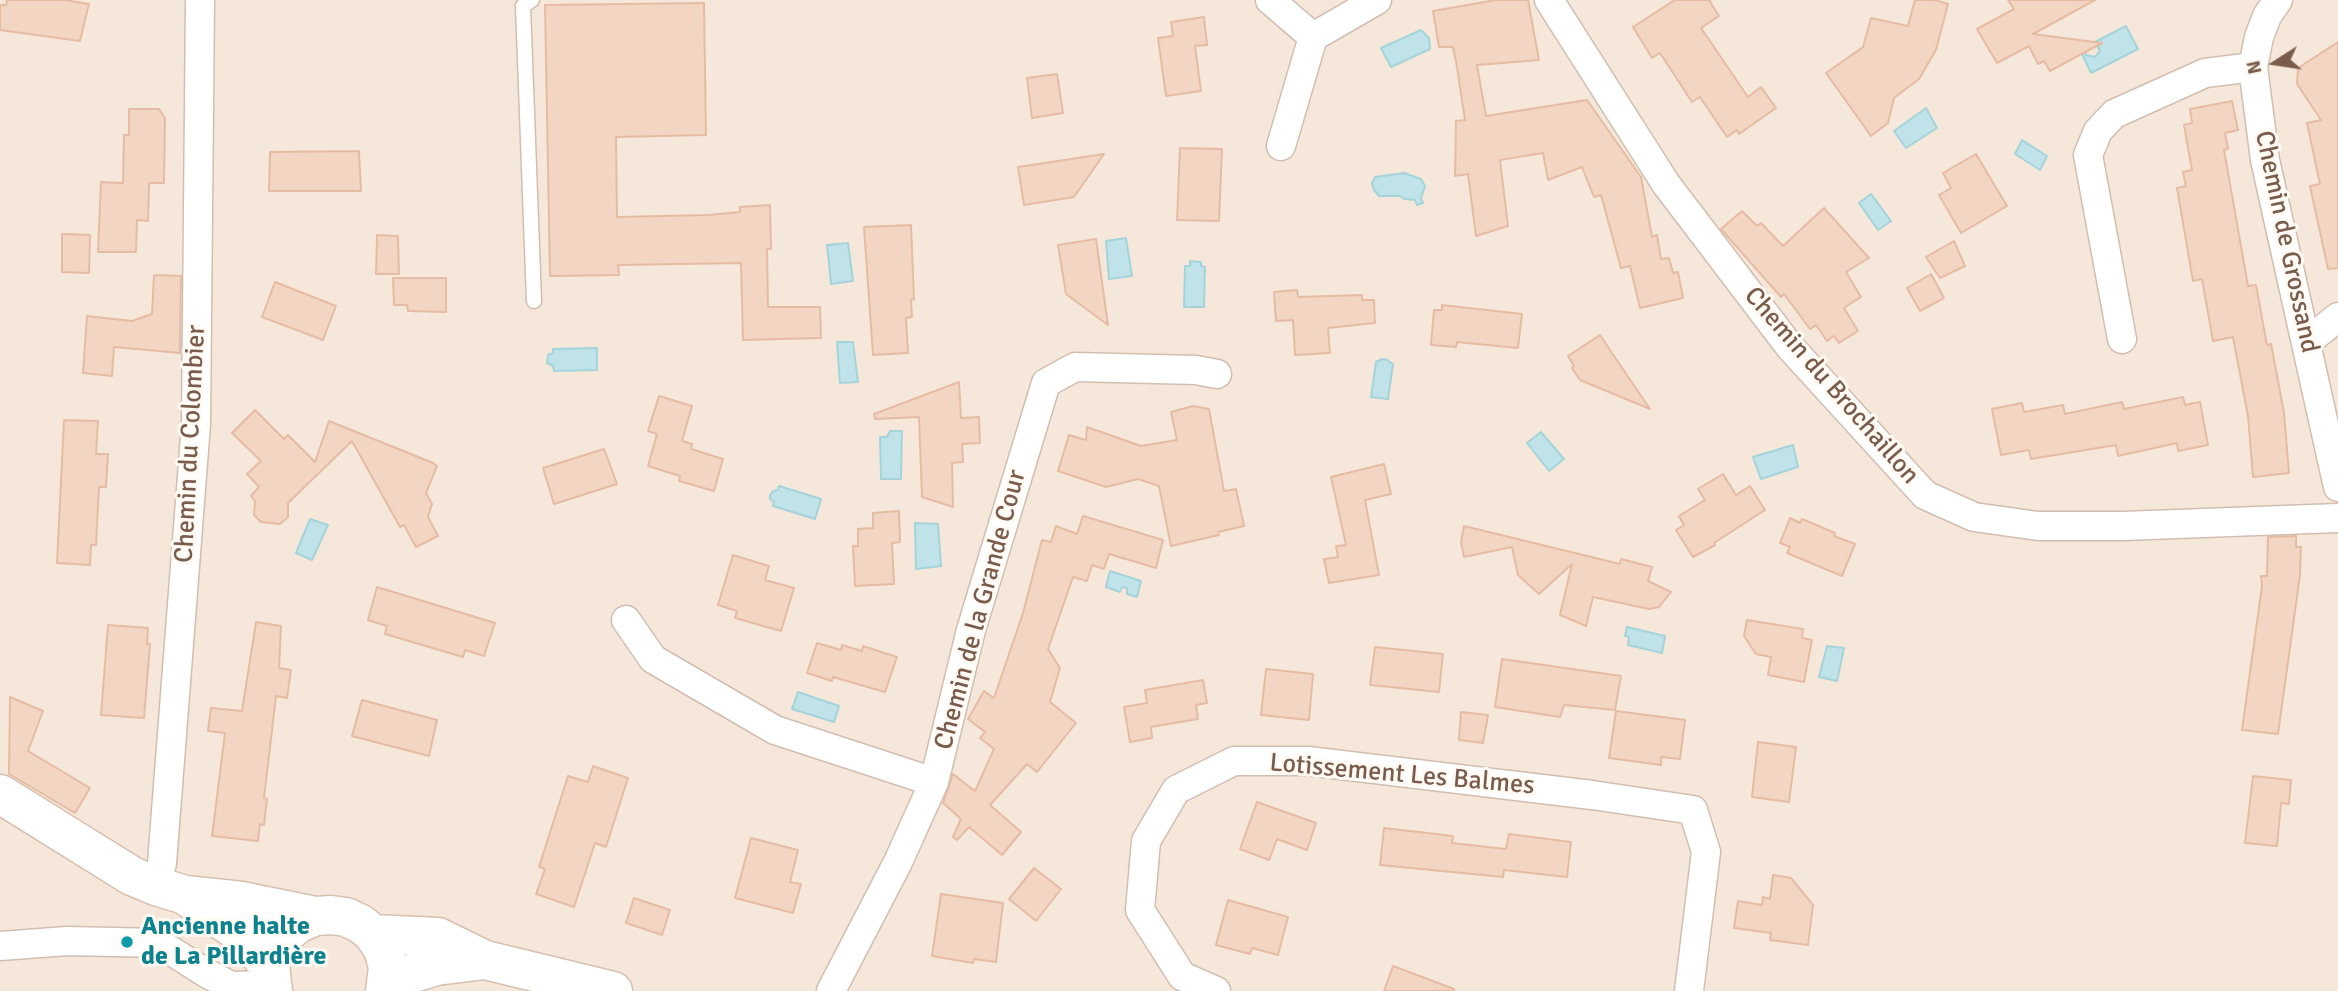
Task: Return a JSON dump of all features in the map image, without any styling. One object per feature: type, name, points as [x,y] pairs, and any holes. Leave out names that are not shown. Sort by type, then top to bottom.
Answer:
[{"type":"main road","points":[[0,794],[132,876],[170,891],[239,932],[271,981]]},
{"type":"main road","points":[[170,891],[242,901],[316,916],[346,917],[373,934],[383,949],[388,967],[386,989]]},
{"type":"main road","points":[[271,981],[275,949],[285,934],[299,923],[316,916]]},
{"type":"main road","points":[[373,934],[438,937],[485,960],[613,991]]},
{"type":"main road","points":[[386,989],[407,975],[436,966],[485,960]]},
{"type":"street","name":"Chemin du Colombier","points":[[170,891],[162,863],[196,424],[200,0]]},
{"type":"street","points":[[1270,0],[1313,37]]},
{"type":"street","points":[[1281,146],[1313,37],[1377,0]]},
{"type":"street","name":"Chemin du Brochaillon","points":[[1549,0],[1666,184],[1790,346],[1925,495],[1974,517],[2038,526],[2123,526],[2338,518]]},
{"type":"street","name":"Chemin de Grossand","points":[[2278,0],[2267,16],[2259,37],[2253,67],[2265,160],[2338,487]]},
{"type":"street","points":[[2122,339],[2088,155],[2098,131],[2114,114],[2205,73],[2253,67]]},
{"type":"street","points":[[2307,342],[2338,317]]},
{"type":"street","name":"Chemin de la Grande Cour","points":[[831,991],[898,862],[934,782],[971,630],[1046,383],[1075,367],[1196,370],[1217,374]]},
{"type":"street","points":[[626,620],[653,659],[775,730],[934,782]]},
{"type":"street","name":"Lotissement Les Balmes","points":[[1216,991],[1182,976],[1140,910],[1146,841],[1176,790],[1234,761],[1308,761],[1592,795],[1693,810],[1706,852],[1689,991]]},
{"type":"street","points":[[0,946],[66,941],[159,943],[205,982],[231,986],[271,981]]},
{"type":"lane","points":[[532,0],[523,6],[534,301]]},
{"type":"shaded area","points":[[0,0],[2338,0],[2338,991],[0,991]]},
{"type":"water","points":[[2126,26],[2138,49],[2091,73],[2080,50],[2085,50],[2086,55],[2095,57],[2100,51],[2095,42]]},
{"type":"water","points":[[1421,30],[1429,38],[1430,49],[1391,67],[1381,48]]},
{"type":"water","points":[[1926,108],[1937,128],[1906,148],[1894,131]]},
{"type":"water","points":[[2022,140],[2047,156],[2040,170],[2015,154]]},
{"type":"water","points":[[1404,173],[1421,179],[1425,186],[1421,198],[1423,203],[1417,205],[1415,200],[1400,196],[1379,196],[1374,190],[1372,183],[1375,177]]},
{"type":"water","points":[[1871,194],[1891,221],[1878,230],[1859,203]]},
{"type":"water","points":[[1126,238],[1132,276],[1109,279],[1106,241]]},
{"type":"water","points":[[848,243],[853,281],[831,284],[827,245]]},
{"type":"water","points":[[1190,261],[1201,262],[1201,266],[1205,267],[1204,307],[1184,307],[1185,266],[1190,266]]},
{"type":"water","points":[[837,342],[853,342],[858,382],[840,383]]},
{"type":"water","points":[[597,348],[597,370],[554,371],[553,366],[547,363],[548,355],[553,353],[553,349]]},
{"type":"water","points":[[1382,359],[1393,364],[1388,399],[1371,397],[1376,362]]},
{"type":"water","points":[[890,431],[902,431],[901,479],[881,479],[880,437],[887,437]]},
{"type":"water","points":[[1541,432],[1564,459],[1549,471],[1527,443]]},
{"type":"water","points":[[1793,445],[1798,467],[1761,479],[1753,457]]},
{"type":"water","points":[[779,486],[821,499],[815,519],[773,506],[770,495],[778,490]]},
{"type":"water","points":[[310,519],[328,525],[312,560],[296,553]]},
{"type":"water","points":[[915,523],[938,524],[941,566],[916,569]]},
{"type":"water","points":[[1110,571],[1141,581],[1137,597],[1127,594],[1127,588],[1122,587],[1120,592],[1106,587]]},
{"type":"water","points":[[1627,627],[1665,636],[1662,653],[1628,645],[1629,637],[1625,636]]},
{"type":"water","points":[[1827,646],[1844,648],[1837,681],[1819,677]]},
{"type":"water","points":[[798,692],[839,706],[834,722],[792,709]]},
{"type":"building","points":[[7,0],[65,0],[89,4],[80,41],[0,30],[0,5],[6,5]]},
{"type":"building","points":[[1496,0],[1528,0],[1539,60],[1477,65],[1486,116],[1587,100],[1641,177],[1652,237],[1657,235],[1661,259],[1669,258],[1673,273],[1678,272],[1683,298],[1640,308],[1630,266],[1621,268],[1601,195],[1594,197],[1582,167],[1548,180],[1543,153],[1500,160],[1508,226],[1476,236],[1468,174],[1455,176],[1456,121],[1465,120],[1457,67],[1453,47],[1439,47],[1433,11]]},
{"type":"building","points":[[1675,0],[1709,0],[1719,16],[1701,28],[1748,97],[1761,87],[1776,108],[1739,134],[1737,130],[1727,137],[1700,97],[1692,102],[1660,53],[1652,58],[1633,27]]},
{"type":"building","points":[[1915,0],[1935,0],[1948,4],[1936,50],[1919,79],[1894,98],[1888,123],[1871,136],[1826,73],[1863,47],[1871,18],[1908,26]]},
{"type":"building","points":[[2008,0],[2095,0],[2033,34],[2102,43],[2050,71],[2044,61],[2038,64],[2029,46],[1997,63],[1977,29],[2014,9]]},
{"type":"building","points":[[704,3],[706,135],[616,137],[617,217],[708,215],[740,212],[740,207],[770,205],[771,249],[767,249],[768,307],[820,307],[821,338],[743,340],[741,263],[618,265],[619,275],[550,276],[545,5]]},
{"type":"building","points":[[1204,17],[1207,45],[1195,46],[1201,91],[1166,96],[1158,38],[1173,36],[1171,22]]},
{"type":"building","points":[[2338,42],[2338,268],[2328,269],[2310,186],[2320,184],[2307,123],[2321,120],[2297,84],[2298,68]]},
{"type":"building","points":[[1057,74],[1063,113],[1032,118],[1027,78]]},
{"type":"building","points":[[2232,101],[2238,130],[2225,133],[2228,149],[2224,150],[2248,286],[2256,285],[2267,345],[2271,344],[2284,413],[2289,473],[2253,477],[2248,416],[2233,337],[2213,341],[2202,279],[2193,281],[2177,188],[2186,186],[2183,172],[2192,170],[2184,125],[2192,123],[2190,109]]},
{"type":"building","points":[[129,109],[159,109],[165,118],[164,183],[149,183],[148,221],[137,220],[136,252],[98,252],[101,182],[123,183],[124,135],[129,135]]},
{"type":"building","points":[[1180,148],[1222,149],[1219,221],[1177,220]]},
{"type":"building","points":[[359,151],[361,191],[269,191],[270,152]]},
{"type":"building","points":[[1104,154],[1074,197],[1024,205],[1018,167]]},
{"type":"building","points":[[1976,154],[2007,206],[1961,233],[1939,195],[1951,188],[1943,173]]},
{"type":"building","points":[[1824,208],[1869,258],[1846,272],[1861,297],[1844,308],[1858,331],[1839,343],[1834,336],[1827,341],[1816,325],[1810,329],[1784,294],[1781,297],[1721,229],[1742,211],[1757,226],[1761,223],[1783,246]]},
{"type":"building","points":[[911,225],[914,299],[911,300],[912,317],[906,318],[908,353],[873,355],[864,227]]},
{"type":"building","points":[[62,234],[90,235],[89,273],[62,272]]},
{"type":"building","points":[[377,235],[398,236],[399,274],[376,274]]},
{"type":"building","points":[[1096,239],[1108,325],[1066,294],[1058,245]]},
{"type":"building","points":[[1954,241],[1965,266],[1940,278],[1926,257]]},
{"type":"building","points":[[1931,274],[1944,298],[1920,311],[1907,288]]},
{"type":"building","points":[[154,275],[181,276],[180,353],[114,347],[112,376],[83,373],[87,316],[132,321],[152,314]]},
{"type":"building","points":[[393,278],[446,278],[446,312],[408,311],[407,305],[394,305]]},
{"type":"building","points":[[275,282],[336,306],[323,340],[262,317]]},
{"type":"building","points":[[1297,290],[1298,297],[1362,295],[1362,300],[1374,300],[1375,323],[1328,328],[1330,353],[1295,355],[1293,320],[1276,321],[1274,292]]},
{"type":"building","points":[[1442,305],[1522,314],[1518,348],[1457,342],[1456,347],[1431,345],[1434,310],[1442,310]]},
{"type":"building","points":[[1600,335],[1650,409],[1580,380],[1568,356]]},
{"type":"building","points":[[959,382],[961,418],[979,417],[980,443],[962,444],[963,462],[952,463],[953,507],[922,497],[919,417],[875,419],[874,414]]},
{"type":"building","points":[[659,396],[692,406],[682,441],[692,444],[691,449],[723,459],[714,491],[679,481],[680,476],[648,466],[657,434],[648,431]]},
{"type":"building","points":[[2183,397],[2185,405],[2200,402],[2208,445],[2178,451],[2177,443],[2118,456],[2116,445],[2031,459],[2029,450],[2001,455],[1992,409],[2022,403],[2024,412],[2063,405],[2065,414],[2122,402],[2124,409]]},
{"type":"building","points":[[1193,406],[1209,409],[1224,491],[1236,489],[1244,526],[1171,546],[1159,486],[1138,479],[1106,487],[1058,471],[1069,435],[1086,440],[1087,427],[1141,446],[1177,440],[1171,412]]},
{"type":"building","points":[[255,410],[284,439],[288,435],[315,462],[329,421],[433,463],[437,466],[426,493],[432,504],[428,517],[438,536],[416,547],[404,525],[400,527],[352,441],[288,503],[288,517],[280,524],[261,522],[254,515],[255,501],[251,496],[259,487],[247,474],[261,461],[232,433]]},
{"type":"building","points":[[64,420],[98,421],[96,454],[108,454],[106,487],[99,487],[96,545],[91,545],[90,565],[57,563]]},
{"type":"building","points":[[604,449],[617,484],[554,504],[543,468]]},
{"type":"building","points":[[1384,464],[1391,494],[1365,500],[1379,575],[1329,583],[1324,559],[1338,557],[1336,546],[1346,545],[1331,477]]},
{"type":"building","points":[[1723,474],[1736,495],[1750,486],[1765,510],[1693,557],[1676,530],[1684,525],[1679,516],[1705,500],[1698,489]]},
{"type":"building","points":[[899,511],[900,542],[892,543],[894,584],[855,586],[853,546],[858,546],[858,529],[873,528],[873,513]]},
{"type":"building","points":[[1083,516],[1163,540],[1156,568],[1109,554],[1104,569],[1092,565],[1087,581],[1073,577],[1048,649],[1060,668],[1050,702],[1076,723],[1037,772],[1027,764],[990,805],[1021,832],[1002,855],[969,827],[957,840],[953,837],[961,819],[943,803],[953,774],[975,791],[994,749],[980,738],[985,732],[968,719],[984,691],[994,698],[1023,613],[1042,540],[1051,542],[1056,526],[1077,534]]},
{"type":"building","points":[[1790,518],[1800,523],[1802,519],[1855,544],[1842,576],[1787,553],[1790,547],[1780,543]]},
{"type":"building","points":[[1464,526],[1620,564],[1621,559],[1652,567],[1648,581],[1671,592],[1659,607],[1649,609],[1593,597],[1586,626],[1560,615],[1572,564],[1539,594],[1518,575],[1512,547],[1464,557],[1461,542]]},
{"type":"building","points":[[2296,536],[2296,547],[2301,547],[2300,575],[2278,734],[2242,730],[2262,586],[2261,576],[2267,576],[2268,537]]},
{"type":"building","points":[[733,555],[769,566],[765,580],[794,588],[781,631],[735,618],[737,611],[718,605]]},
{"type":"building","points":[[377,587],[495,623],[484,656],[465,650],[463,657],[385,634],[387,626],[368,620]]},
{"type":"building","points":[[1747,620],[1803,629],[1802,638],[1812,640],[1804,682],[1768,675],[1771,657],[1756,654],[1744,636]]},
{"type":"building","points":[[256,622],[281,626],[279,668],[291,670],[287,698],[276,696],[264,798],[267,799],[264,825],[260,824],[258,841],[212,836],[225,733],[208,731],[211,708],[242,711]]},
{"type":"building","points":[[108,625],[148,628],[147,644],[150,644],[144,718],[101,715]]},
{"type":"building","points":[[817,643],[841,650],[842,645],[862,651],[863,646],[897,657],[885,692],[833,677],[832,681],[807,673]]},
{"type":"building","points":[[1375,647],[1443,654],[1439,692],[1370,685]]},
{"type":"building","points":[[1502,659],[1621,676],[1615,710],[1564,705],[1560,717],[1495,707]]},
{"type":"building","points":[[1266,669],[1313,674],[1309,720],[1261,715]]},
{"type":"building","points":[[1203,680],[1207,703],[1196,705],[1198,719],[1151,727],[1152,738],[1130,742],[1124,707],[1147,703],[1145,690]]},
{"type":"building","points":[[10,697],[43,711],[28,751],[90,788],[75,813],[9,774]]},
{"type":"building","points":[[362,700],[437,720],[429,756],[352,736]]},
{"type":"building","points":[[1616,711],[1685,720],[1680,759],[1661,757],[1661,765],[1609,758]]},
{"type":"building","points":[[1461,712],[1488,715],[1483,743],[1459,740]]},
{"type":"building","points":[[1758,742],[1796,747],[1789,802],[1752,797]]},
{"type":"building","points":[[593,766],[628,778],[606,847],[595,843],[574,907],[536,894],[545,869],[539,867],[568,776],[588,782]]},
{"type":"building","points":[[2253,776],[2291,780],[2289,804],[2281,803],[2277,846],[2245,843]]},
{"type":"building","points":[[1257,802],[1316,823],[1307,850],[1277,839],[1269,860],[1240,849]]},
{"type":"building","points":[[1384,828],[1453,836],[1452,843],[1506,849],[1509,834],[1571,842],[1567,877],[1504,870],[1503,877],[1380,865]]},
{"type":"building","points":[[751,838],[798,850],[790,882],[801,884],[793,913],[735,898]]},
{"type":"building","points":[[1034,868],[1061,889],[1036,921],[1009,899]]},
{"type":"building","points":[[1773,875],[1791,878],[1813,905],[1808,945],[1770,940],[1771,933],[1734,928],[1738,901],[1762,905],[1763,897],[1770,899]]},
{"type":"building","points":[[941,894],[1003,903],[996,962],[974,959],[973,963],[932,956]]},
{"type":"building","points":[[634,898],[670,910],[662,935],[626,923]]},
{"type":"building","points":[[1228,900],[1288,917],[1278,955],[1252,948],[1250,954],[1216,945]]},
{"type":"building","points":[[1393,966],[1454,989],[1454,991],[1384,991]]},
{"type":"place","name":"Ancienne halte de La Pillardière","points":[[127,942]]}]
